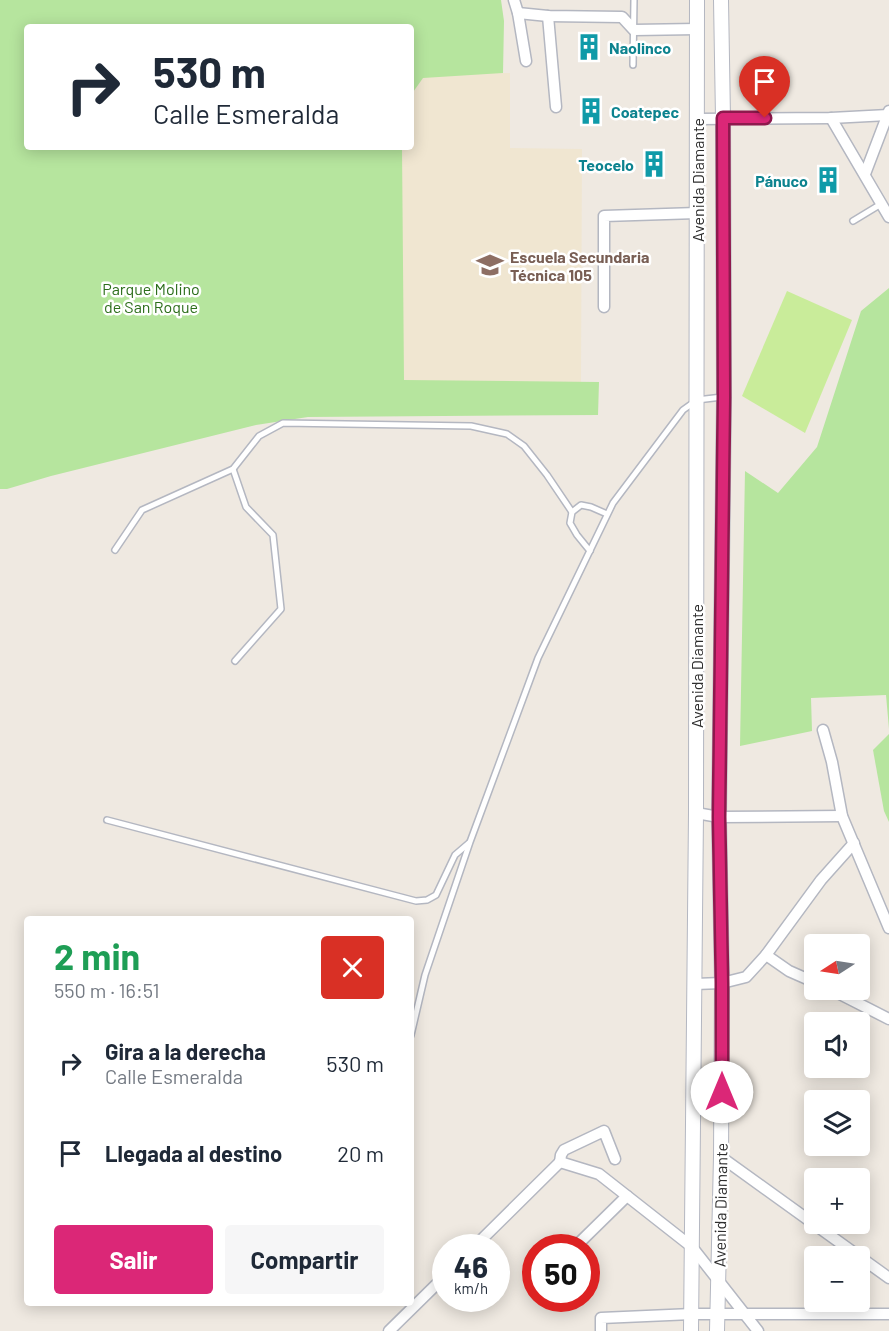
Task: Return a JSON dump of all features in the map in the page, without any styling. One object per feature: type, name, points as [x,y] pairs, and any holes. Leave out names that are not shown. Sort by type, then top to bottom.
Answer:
[{"type":"main road","name":"Avenida Diamante","points":[[692,1331],[696,813],[697,0]]},
{"type":"main road","name":"Avenida Diamante","points":[[717,1331],[721,1157],[722,983],[719,817],[724,397],[721,0]]},
{"type":"main road","points":[[696,276],[723,275]]},
{"type":"street","points":[[514,0],[526,61]]},
{"type":"street","points":[[518,13],[548,16],[622,17],[634,30],[697,29]]},
{"type":"street","points":[[548,16],[556,107]]},
{"type":"street","points":[[697,119],[831,118],[888,113],[865,174]]},
{"type":"street","points":[[831,118],[889,217]]},
{"type":"street","points":[[604,307],[604,216],[697,213]]},
{"type":"street","points":[[823,730],[832,762],[842,816],[889,928]]},
{"type":"street","points":[[696,813],[719,817],[842,816]]},
{"type":"street","points":[[695,984],[722,983],[746,976],[766,955],[821,880],[854,843]]},
{"type":"street","points":[[766,955],[789,971],[804,978]]},
{"type":"street","points":[[856,1000],[889,1019]]},
{"type":"street","points":[[487,1234],[560,1162],[564,1150],[604,1131],[615,1159]]},
{"type":"street","points":[[721,1157],[889,1278]]},
{"type":"street","points":[[560,1162],[599,1174],[692,1247],[758,1331]]},
{"type":"street","points":[[588,1234],[627,1196]]},
{"type":"street","points":[[391,1330],[432,1289]]},
{"type":"street","points":[[601,1331],[601,1318],[692,1314],[889,1314]]},
{"type":"lane","points":[[633,65],[634,0]]},
{"type":"lane","points":[[853,220],[881,204]]},
{"type":"lane","points":[[414,1022],[425,975],[470,842],[538,658],[613,503],[683,410],[697,400],[724,397]]},
{"type":"lane","points":[[115,550],[142,510],[234,469],[259,436],[283,423],[471,426],[507,434],[524,446],[572,512]]},
{"type":"lane","points":[[234,469],[246,507],[273,535],[281,609],[235,661]]},
{"type":"lane","points":[[590,551],[570,523],[572,512],[581,505],[608,514]]},
{"type":"lane","points":[[107,820],[416,901],[427,900],[436,895],[455,855],[470,842]]},
{"type":"shaded area","name":"Escuela Secundaria Técnica 105","points":[[414,73],[510,73],[510,148],[582,149],[581,382],[398,381],[398,150],[414,150]]},
{"type":"green space","name":"Parque Molino de San Roque","points":[[0,0],[501,0],[504,21],[503,73],[423,78],[414,91],[414,24],[24,24],[24,150],[402,150],[404,380],[599,382],[598,415],[308,417],[256,425],[0,489]]},
{"type":"green space","points":[[889,288],[889,729],[886,695],[811,698],[812,731],[740,746],[745,471],[778,493],[817,447],[861,311]]},
{"type":"green space","points":[[787,291],[852,320],[805,433],[742,396]]},
{"type":"green space","points":[[889,734],[889,822],[884,811],[873,750]]},
{"type":"place","name":"Naolinco","points":[[589,47]]},
{"type":"place","name":"Coatepec","points":[[591,111]]},
{"type":"place","name":"Teocelo","points":[[654,164]]},
{"type":"place","name":"Pánuco","points":[[828,180]]},
{"type":"place","name":"Escuela Secundaria Técnica 105","points":[[490,265]]},
{"type":"route","points":[[722,1092],[719,817],[724,397],[723,118],[765,118]]}]
